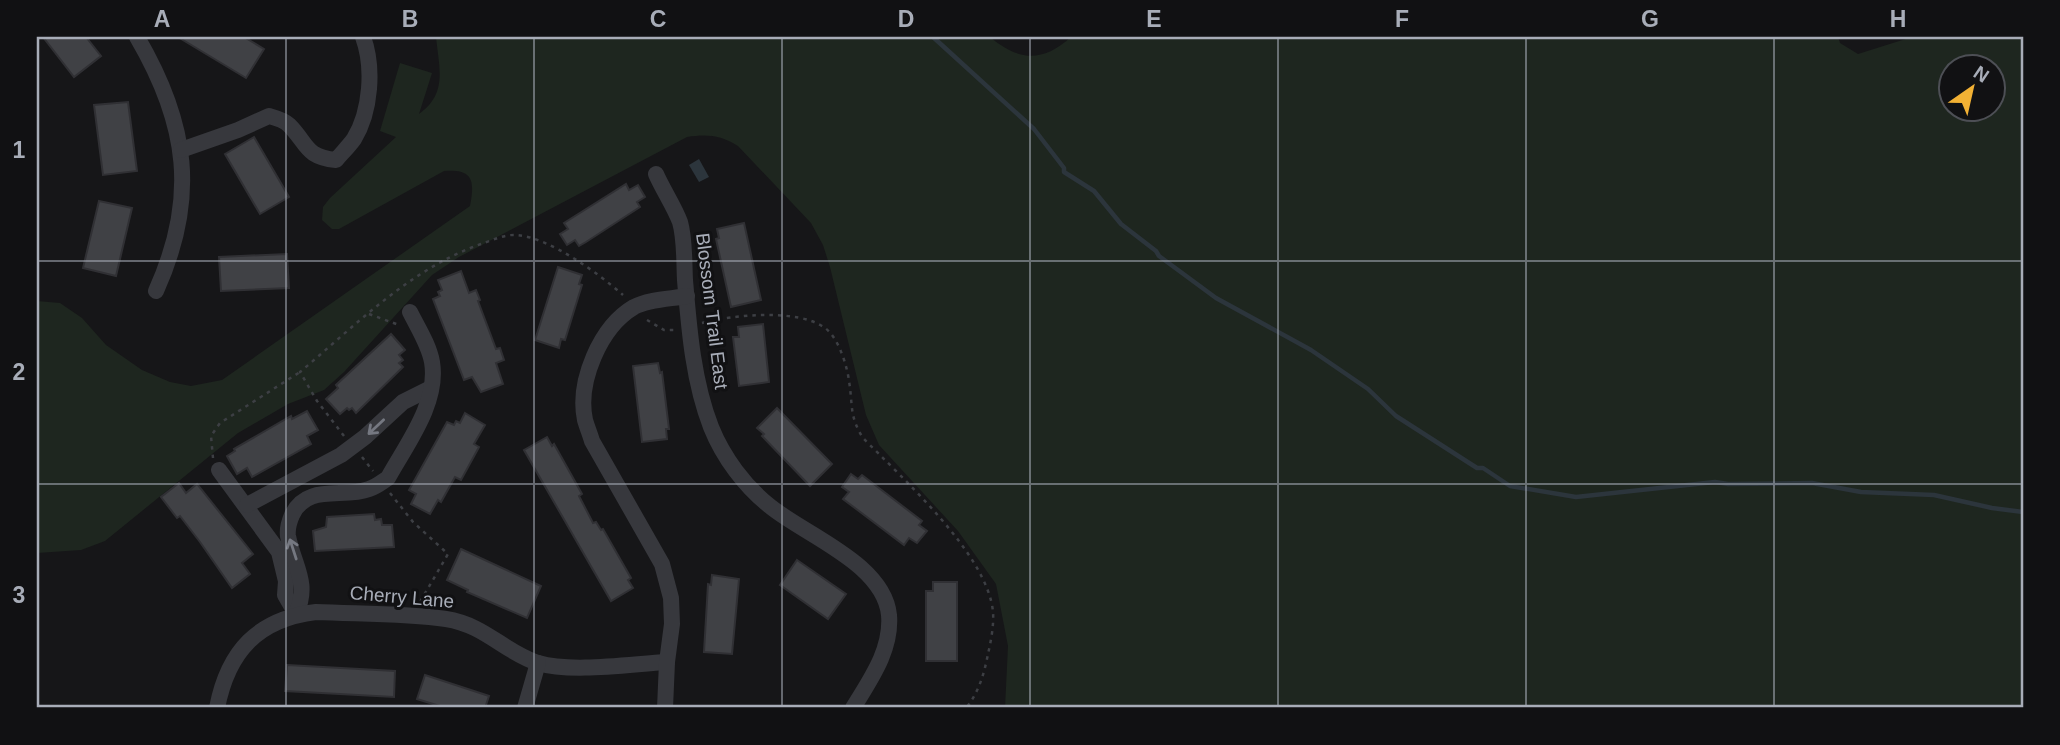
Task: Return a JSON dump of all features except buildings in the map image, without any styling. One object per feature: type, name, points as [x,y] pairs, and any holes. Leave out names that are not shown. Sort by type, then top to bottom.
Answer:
[{"type":"street","points":[[137,37],[171,110],[181,150],[183,185],[180,220],[174,248],[156,291]]},
{"type":"street","points":[[181,150],[269,116],[287,123],[307,148],[320,158],[336,160],[355,138],[365,112],[370,78],[367,46],[363,37]]},
{"type":"street","name":"Blossom Trail East","points":[[656,174],[680,223],[701,399],[712,429],[729,461],[769,505],[867,572],[882,594],[889,614],[887,640],[879,663],[853,708]]},
{"type":"street","points":[[665,708],[672,624],[671,598],[662,564],[592,441],[585,419],[585,389],[594,358],[606,334],[634,307],[646,302],[687,296]]},
{"type":"street","points":[[296,614],[302,599],[299,566],[288,533],[295,509],[304,500],[320,494],[368,490],[388,478],[423,415],[430,388],[432,363],[422,334],[410,312]]},
{"type":"street","points":[[247,505],[353,447],[403,402],[430,388]]},
{"type":"street","points":[[219,470],[279,552],[286,581],[285,595],[296,614]]},
{"type":"street","name":"Cherry Lane","points":[[217,708],[226,674],[243,646],[263,629],[296,614],[317,612],[447,619],[481,630],[515,653],[538,663],[564,667],[667,662]]},
{"type":"street","points":[[525,708],[538,663]]},
{"type":"path","points":[[219,470],[211,454],[210,444],[214,429],[300,372],[404,284],[454,254],[513,234],[528,237],[593,270],[654,325],[664,330],[751,316],[783,316],[808,320],[825,328],[835,338],[849,380],[851,414],[863,438],[928,505],[981,574],[993,612],[990,643],[979,689],[966,708]]},
{"type":"path","points":[[369,314],[422,334]]},
{"type":"path","points":[[300,372],[317,401],[381,483],[413,522],[448,554],[421,599],[418,618]]},
{"type":"shaded area","points":[[436,37],[990,37],[1011,51],[1030,56],[1050,51],[1071,37],[1838,37],[1840,43],[1858,54],[1912,37],[2023,37],[2023,708],[1005,708],[1008,646],[996,584],[958,531],[879,445],[866,415],[823,245],[811,223],[738,146],[707,136],[687,137],[459,257],[432,275],[344,372],[324,390],[288,404],[238,433],[105,541],[81,550],[37,553],[37,301],[60,303],[82,318],[106,345],[142,370],[170,382],[191,386],[222,380],[470,206],[470,178],[461,172],[444,171],[339,229],[332,229],[322,220],[323,207],[330,198],[396,137],[380,131],[400,63],[432,73],[419,114],[428,106],[438,89],[440,69]]},
{"type":"shaded area","points":[[699,159],[709,177],[699,182],[689,165]]},
{"type":"waterway","points":[[933,37],[1034,129],[1064,168],[1064,172],[1094,191],[1121,224],[1159,256],[1216,298],[1311,350],[1368,389],[1396,416],[1510,486],[1576,497],[1715,482],[1812,483],[1861,492],[1934,495],[2023,512]]}]
